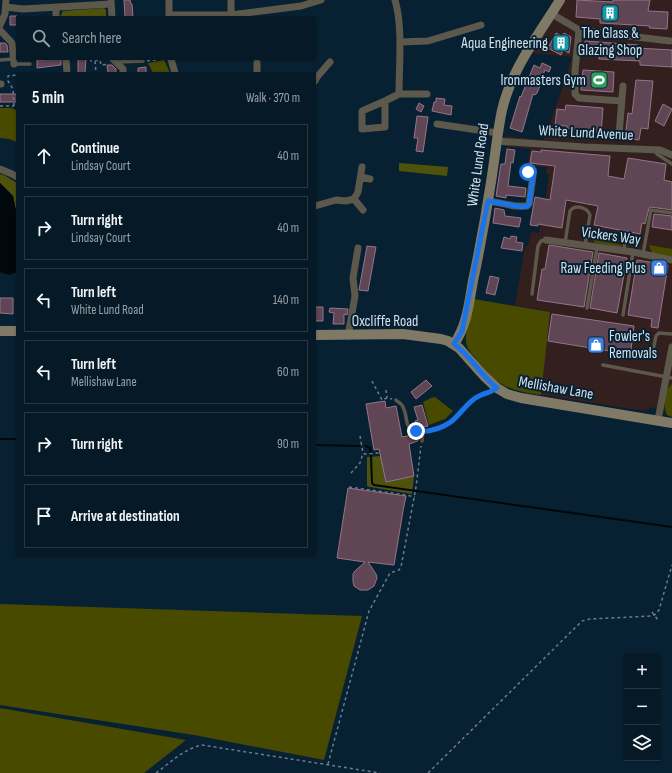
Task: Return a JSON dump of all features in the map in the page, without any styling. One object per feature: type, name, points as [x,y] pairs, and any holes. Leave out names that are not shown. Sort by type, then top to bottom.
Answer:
[{"type":"main road","name":"White Lund Road","points":[[454,344],[462,331],[488,201],[502,110],[513,76],[560,0]]},
{"type":"main road","points":[[0,331],[16,331]]},
{"type":"main road","name":"Oxcliffe Road","points":[[316,335],[348,336],[403,334],[434,337],[454,344]]},
{"type":"main road","name":"Mellishaw Lane","points":[[454,344],[484,376],[497,388],[507,394],[521,398],[672,423]]},
{"type":"street","points":[[169,0],[169,16],[231,15],[301,6],[321,0]]},
{"type":"street","points":[[231,0],[231,15]]},
{"type":"street","points":[[395,0],[400,42],[399,94]]},
{"type":"street","points":[[0,25],[5,14],[6,4],[23,9],[111,2],[112,16]]},
{"type":"street","points":[[56,7],[56,16]]},
{"type":"street","points":[[552,14],[579,30],[670,40]]},
{"type":"street","points":[[400,42],[428,41],[481,25]]},
{"type":"street","points":[[0,30],[15,43],[14,62]]},
{"type":"street","points":[[579,30],[575,94],[579,98],[622,102]]},
{"type":"street","points":[[66,60],[67,72]]},
{"type":"street","points":[[171,60],[176,72]]},
{"type":"street","points":[[316,79],[331,60]]},
{"type":"street","points":[[115,61],[123,69],[123,72]]},
{"type":"street","points":[[256,61],[257,72]]},
{"type":"street","points":[[620,135],[623,86]]},
{"type":"street","points":[[385,100],[385,127],[362,129],[362,111],[385,100],[399,94],[427,94]]},
{"type":"street","name":"White Lund Avenue","points":[[436,124],[497,137],[584,147],[654,149],[672,155]]},
{"type":"street","points":[[316,206],[336,200],[346,201],[354,199],[358,192],[362,167]]},
{"type":"street","points":[[0,169],[16,176]]},
{"type":"street","points":[[488,201],[522,207],[527,206],[529,204],[533,176],[528,172]]},
{"type":"street","points":[[361,177],[370,179]]},
{"type":"street","points":[[354,199],[361,210]]},
{"type":"street","name":"Vickers Way","points":[[546,240],[624,252],[633,252],[672,260]]},
{"type":"street","points":[[348,336],[355,296],[353,278],[358,248]]},
{"type":"street","points":[[658,420],[669,378],[672,347]]},
{"type":"lane","points":[[1,60],[30,64]]},
{"type":"lane","points":[[115,61],[143,60]]},
{"type":"lane","points":[[654,149],[657,154],[672,164]]},
{"type":"lane","points":[[565,243],[570,211],[572,208],[576,207],[585,209],[590,215],[585,246]]},
{"type":"lane","points":[[643,254],[651,210],[672,213]]},
{"type":"lane","points":[[532,294],[538,246],[541,241],[546,240]]},
{"type":"lane","points":[[624,252],[625,242]]},
{"type":"lane","points":[[587,308],[597,248]]},
{"type":"lane","points":[[623,315],[633,252]]},
{"type":"lane","points":[[652,355],[656,336],[659,333],[672,334]]},
{"type":"lane","points":[[603,365],[669,378]]},
{"type":"lane","points":[[396,400],[403,406],[408,426],[411,430],[423,432],[438,428],[452,421],[474,399],[497,388]]},
{"type":"lane","points":[[422,441],[423,432]]},
{"type":"path","points":[[91,60],[100,60],[101,65]]},
{"type":"path","points":[[95,60],[96,72]]},
{"type":"path","points":[[143,60],[154,60]]},
{"type":"path","points":[[96,65],[114,64],[115,61]]},
{"type":"path","points":[[0,106],[15,107],[13,89],[8,81],[8,76],[16,75]]},
{"type":"path","points":[[372,381],[382,400],[387,398],[396,400]]},
{"type":"path","points":[[386,390],[387,398]]},
{"type":"path","points":[[351,473],[360,463],[363,453],[360,436]]},
{"type":"path","points":[[328,764],[369,611],[390,573],[399,570],[401,567],[415,496],[422,441]]},
{"type":"path","points":[[363,453],[380,453]]},
{"type":"path","points":[[349,487],[415,496]]},
{"type":"path","points":[[428,773],[582,621],[590,619],[654,615],[659,610],[672,565]]},
{"type":"path","points":[[652,612],[658,620]]},
{"type":"path","points":[[156,773],[185,751],[202,745],[380,773]]},
{"type":"shaded area","points":[[564,0],[672,0],[672,417],[667,415],[665,411],[652,407],[645,411],[541,395],[549,312],[515,305],[525,246],[528,246],[531,232],[539,233],[541,219],[543,219],[549,175],[546,174],[547,167],[528,166],[530,149],[504,146],[505,136],[544,140],[572,57],[530,53]]},
{"type":"shaded area","points":[[104,8],[106,10],[106,16],[60,16],[63,11]]},
{"type":"shaded area","points":[[164,60],[170,72],[152,72],[148,63]]},
{"type":"shaded area","points":[[0,108],[12,108],[16,110],[16,142],[0,138]]},
{"type":"shaded area","points":[[399,163],[448,167],[447,176],[399,171]]},
{"type":"shaded area","points":[[0,174],[16,182],[16,210],[13,196],[0,183]]},
{"type":"shaded area","points":[[0,183],[13,196],[16,210],[16,272],[9,275],[0,272]]},
{"type":"shaded area","points":[[593,239],[622,246],[620,247],[595,243]]},
{"type":"shaded area","points":[[649,245],[672,249],[672,257],[652,253]]},
{"type":"shaded area","points":[[474,299],[550,312],[541,395],[511,389],[497,381],[483,368],[470,351],[466,344],[466,337]]},
{"type":"shaded area","points":[[672,384],[672,417],[667,415],[665,402],[667,390]]},
{"type":"shaded area","points":[[435,397],[453,411],[445,419],[429,425],[423,402]]},
{"type":"shaded area","points":[[381,456],[386,482],[414,476],[412,494],[367,486],[367,457]]},
{"type":"shaded area","points":[[0,604],[362,616],[324,760],[194,735],[0,705]]},
{"type":"shaded area","points":[[0,708],[186,740],[144,773],[0,773]]},
{"type":"building","points":[[124,0],[130,0],[132,4],[133,16],[125,16]]},
{"type":"building","points":[[577,0],[613,2],[613,0],[650,0],[648,11],[668,12],[667,29],[649,28],[650,26],[600,23],[600,19],[576,17]]},
{"type":"building","points":[[10,16],[16,16],[16,25],[10,25]]},
{"type":"building","name":"Aqua Engineering","points":[[556,33],[562,36],[564,33],[571,37],[569,53],[563,50],[561,55],[548,48]]},
{"type":"building","points":[[585,41],[638,45],[637,48],[672,50],[672,67],[640,65],[640,61],[599,59],[599,56],[584,55]]},
{"type":"building","points":[[0,43],[5,43],[7,45],[8,52],[0,52]]},
{"type":"building","points":[[37,60],[61,60],[61,65],[37,68]]},
{"type":"building","points":[[78,60],[86,60],[85,72],[78,72]]},
{"type":"building","points":[[542,63],[551,67],[549,72],[545,70],[537,93],[535,95],[533,94],[522,132],[510,128],[520,96],[521,97],[534,65],[540,68]]},
{"type":"building","points":[[107,65],[112,65],[116,69],[116,72],[108,72]]},
{"type":"building","points":[[146,67],[146,72],[138,72],[138,68]]},
{"type":"building","points":[[583,70],[614,72],[613,92],[581,90]]},
{"type":"building","points":[[636,80],[653,81],[648,129],[641,128],[639,140],[625,138],[628,113],[632,114]]},
{"type":"building","points":[[0,94],[16,94],[16,102],[0,102]]},
{"type":"building","points":[[436,98],[445,99],[444,105],[452,106],[451,115],[432,111]]},
{"type":"building","points":[[419,103],[424,106],[421,112],[416,109]]},
{"type":"building","points":[[663,104],[672,109],[664,126],[655,121]]},
{"type":"building","points":[[566,105],[603,108],[601,133],[578,131],[567,128],[567,126],[555,125],[557,109],[565,110]]},
{"type":"building","points":[[417,116],[428,117],[423,152],[416,151],[418,138],[414,138]]},
{"type":"building","points":[[507,149],[515,150],[513,163],[511,162],[508,186],[526,188],[525,197],[506,195],[506,198],[496,196],[501,164],[505,164]]},
{"type":"building","points":[[541,150],[610,156],[608,176],[624,179],[628,158],[666,164],[664,180],[672,182],[672,210],[649,208],[645,224],[642,223],[640,234],[594,225],[598,206],[566,200],[562,228],[538,224],[538,226],[530,225],[535,197],[550,200],[555,166],[530,163],[532,151],[541,152]]},
{"type":"building","points":[[495,208],[504,210],[505,216],[521,218],[519,227],[493,223]]},
{"type":"building","points":[[654,214],[672,216],[672,230],[652,227]]},
{"type":"building","points":[[511,236],[517,237],[516,242],[523,243],[522,251],[501,248],[504,237],[510,239]]},
{"type":"building","points":[[549,245],[593,252],[584,307],[537,300],[542,269],[545,269]]},
{"type":"building","points":[[367,246],[376,247],[368,291],[359,290]]},
{"type":"building","points":[[599,253],[627,258],[617,313],[590,308]]},
{"type":"building","points":[[637,260],[668,265],[658,328],[651,327],[652,319],[628,315]]},
{"type":"building","points":[[490,276],[499,278],[495,295],[486,293]]},
{"type":"building","points":[[0,298],[13,298],[13,314],[0,313]]},
{"type":"building","points":[[316,307],[323,307],[323,321],[316,321]]},
{"type":"building","points":[[330,308],[348,309],[347,315],[344,314],[344,324],[333,324],[334,313],[329,312]]},
{"type":"building","points":[[552,314],[634,326],[631,349],[634,350],[633,358],[621,357],[622,353],[548,341]]},
{"type":"building","points":[[426,380],[432,386],[416,399],[411,392]]},
{"type":"building","points":[[385,401],[386,408],[396,406],[402,437],[417,434],[418,441],[409,444],[414,476],[386,482],[379,449],[374,450],[366,404]]},
{"type":"building","points":[[422,405],[428,426],[417,428],[415,421],[418,420],[414,407]]},
{"type":"building","points":[[348,488],[406,496],[394,565],[368,562],[377,578],[374,586],[368,590],[360,590],[354,586],[353,582],[353,574],[365,562],[337,558]]},
{"type":"waterway","points":[[0,439],[16,439]]},
{"type":"waterway","points":[[316,445],[359,446]]},
{"type":"waterway","points":[[366,446],[370,448],[372,483],[374,485],[672,527]]},
{"type":"place","name":"The Glass & Glazing Shop","points":[[610,13]]},
{"type":"place","name":"Aqua Engineering","points":[[561,43]]},
{"type":"place","name":"Ironmasters Gym","points":[[599,80]]},
{"type":"place","name":"Raw Feeding Plus","points":[[659,268]]},
{"type":"place","name":"Fowler's Removals","points":[[596,345]]},
{"type":"route","points":[[416,431],[423,432],[438,428],[452,421],[474,399],[497,388],[490,383],[464,353],[454,344],[462,331],[480,249],[488,201],[522,207],[527,206],[529,204],[533,176],[528,172]]}]
